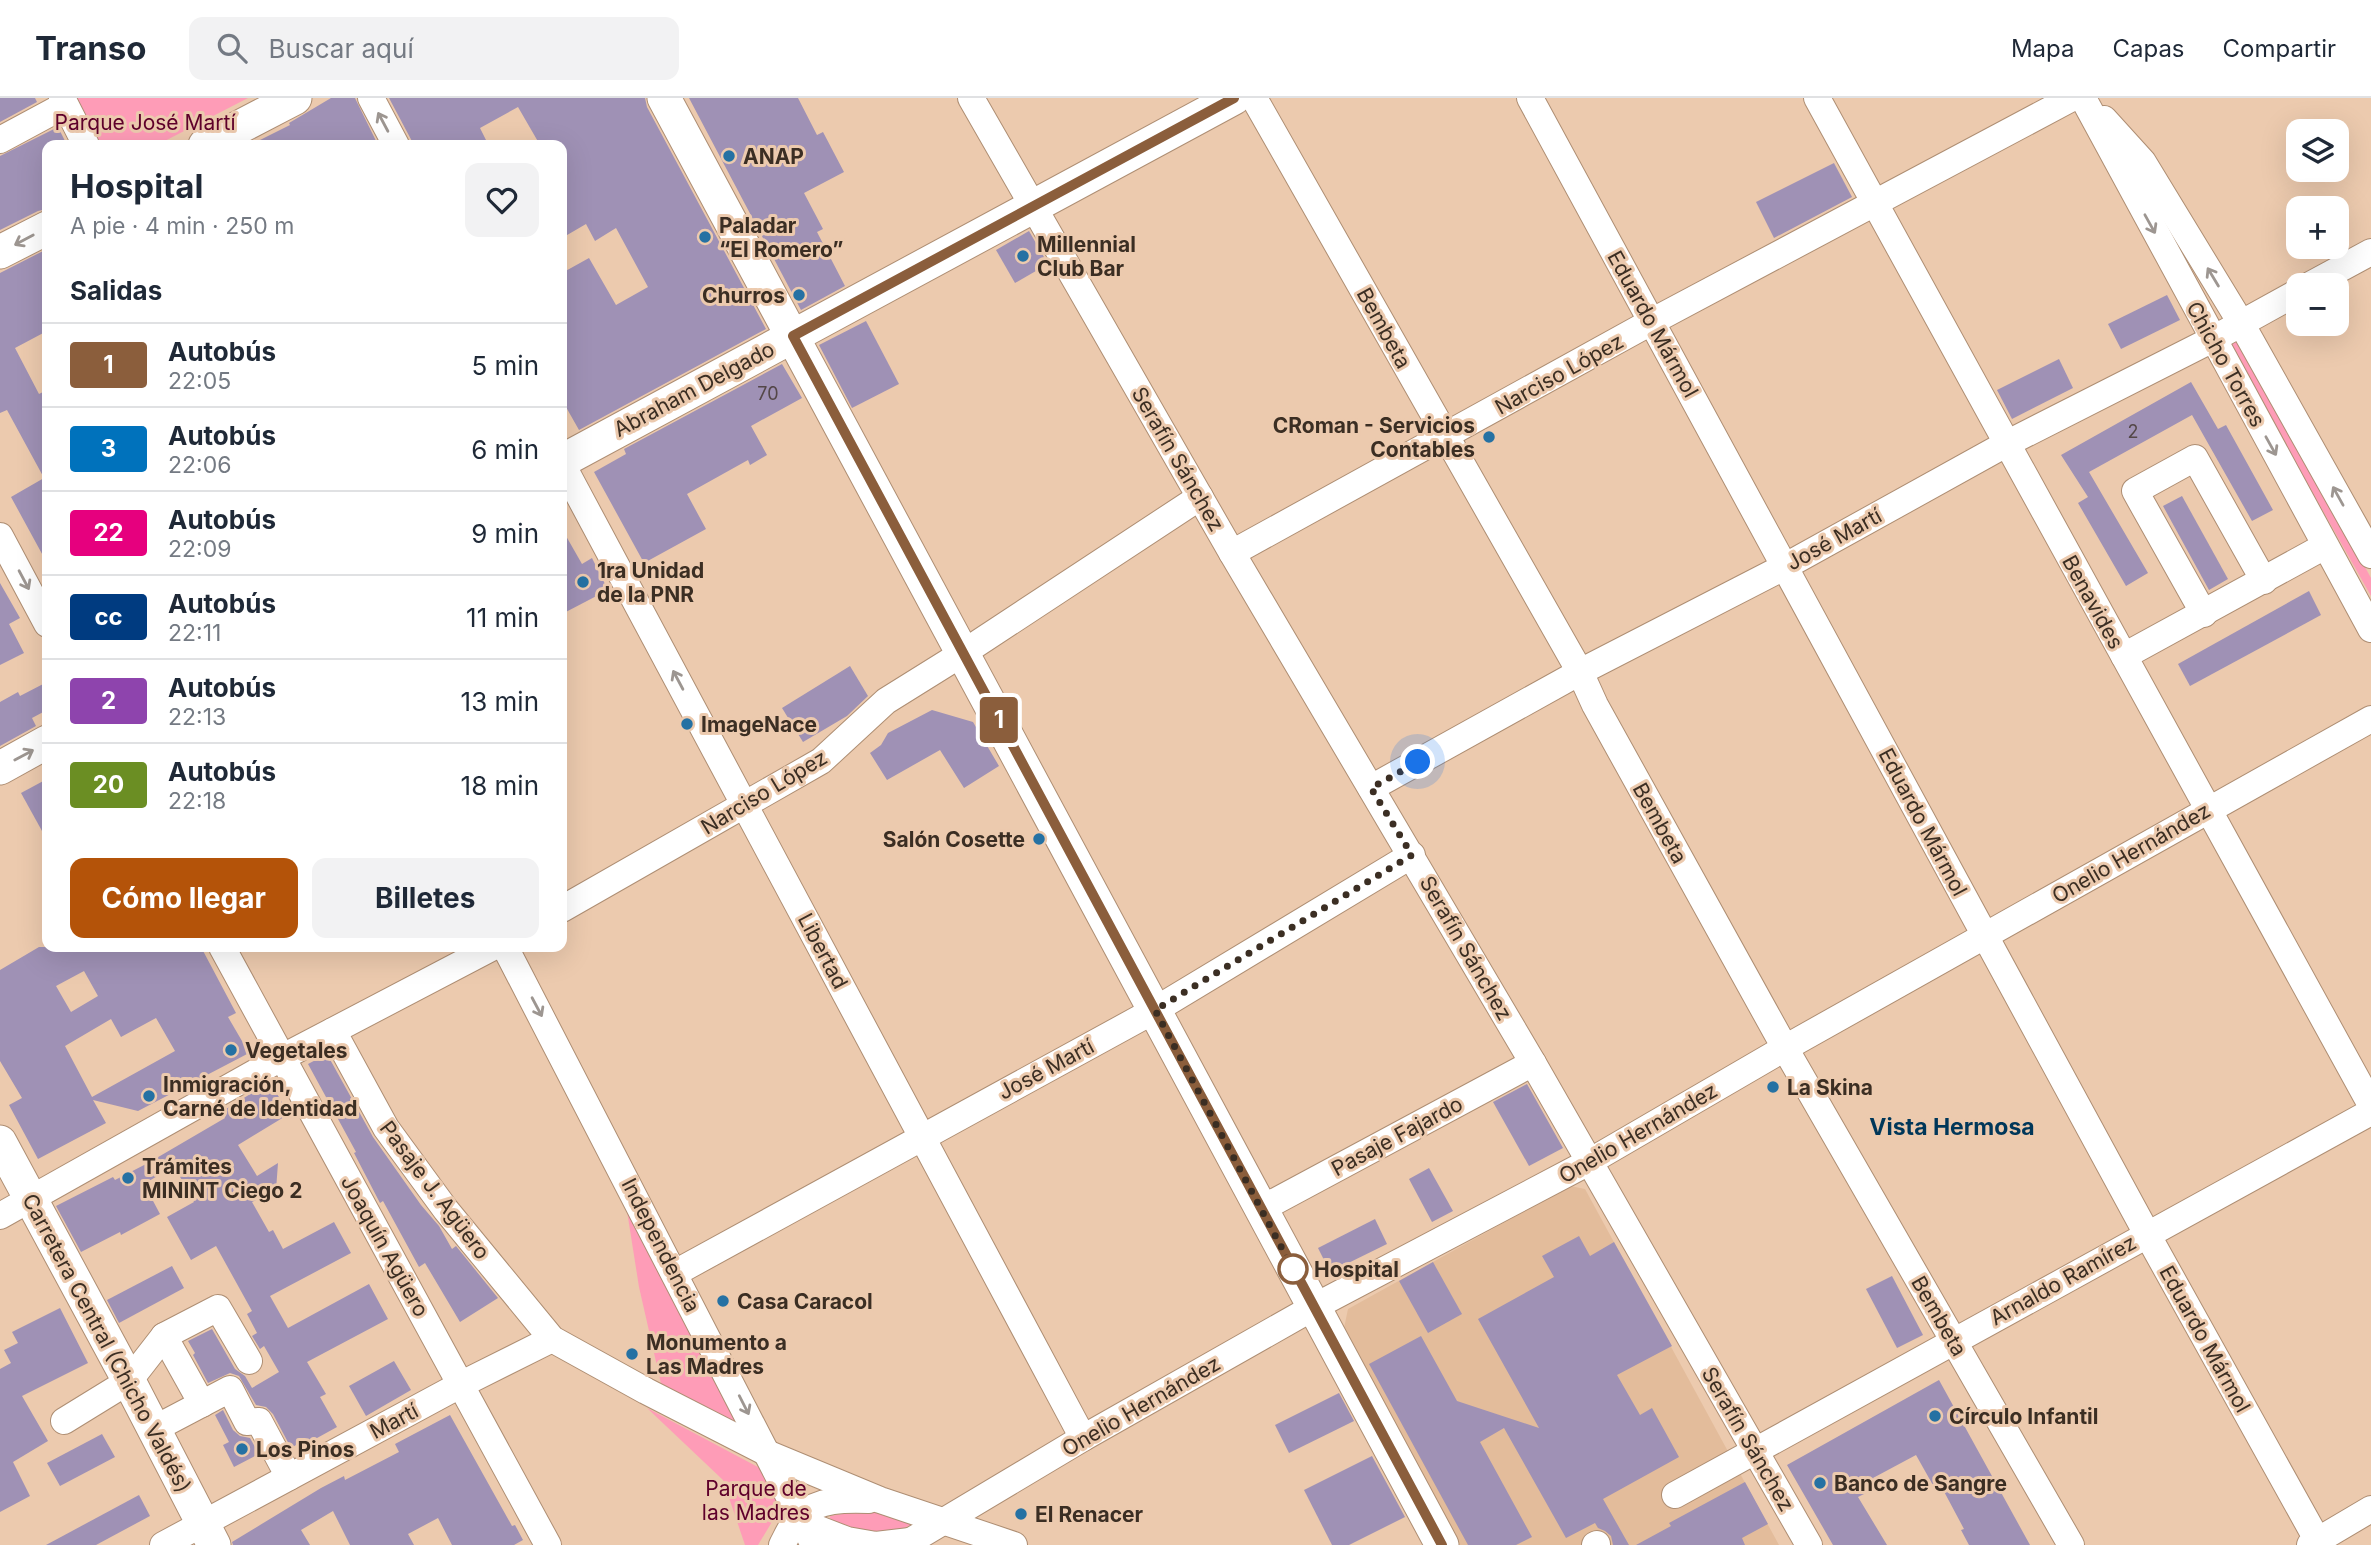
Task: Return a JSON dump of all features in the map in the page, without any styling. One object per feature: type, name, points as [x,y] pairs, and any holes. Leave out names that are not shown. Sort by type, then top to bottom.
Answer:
[{"type":"main road","points":[[215,140],[295,98]]},
{"type":"main road","points":[[664,98],[1442,1545]]},
{"type":"main road","name":"Abraham Delgado","points":[[567,459],[1234,98]]},
{"type":"main road","points":[[0,252],[42,231]]},
{"type":"main road","points":[[0,768],[42,745]]},
{"type":"main road","name":"Carretera Central (Chicho Valdés)","points":[[0,1142],[209,1534]]},
{"type":"street","points":[[371,98],[393,140]]},
{"type":"street","name":"Serafín Sánchez","points":[[971,98],[1232,553],[1533,1063],[1809,1545]]},
{"type":"street","name":"Bembeta","points":[[1254,98],[1580,672],[1595,705],[1785,1048],[2071,1545]]},
{"type":"street","name":"Eduardo Mármol","points":[[1530,98],[2316,1544]]},
{"type":"street","name":"Benavides","points":[[1817,98],[2371,1105]]},
{"type":"street","name":"Narciso López","points":[[1232,553],[1651,322],[2072,98]]},
{"type":"street","name":"Chicho Torres","points":[[2084,98],[2143,162],[2241,323],[2371,555]]},
{"type":"street","name":"Chicho Torres","points":[[2084,98],[2371,629]]},
{"type":"street","points":[[0,140],[63,102],[83,140]]},
{"type":"street","points":[[2332,273],[2371,252]]},
{"type":"street","name":"José Martí","points":[[1371,788],[1580,672],[1784,567],[2006,444],[2213,339],[2286,299]]},
{"type":"street","points":[[2204,614],[2135,491],[2171,471],[2195,458],[2264,581]]},
{"type":"street","name":"Libertad","points":[[567,471],[1083,1438]]},
{"type":"street","name":"Narciso López","points":[[567,906],[821,761],[886,701],[1200,497]]},
{"type":"street","points":[[0,536],[42,615]]},
{"type":"street","points":[[2124,656],[2325,546]]},
{"type":"street","name":"Onelio Hernández","points":[[907,1543],[1083,1438],[1314,1307],[1589,1162],[1785,1048],[2371,719]]},
{"type":"street","name":"José Martí","points":[[675,1273],[1155,1010],[1412,855]]},
{"type":"street","name":"Joaquín Agüero","points":[[225,952],[548,1545]]},
{"type":"street","points":[[0,1216],[283,1057],[484,952]]},
{"type":"street","name":"Independencia","points":[[508,952],[806,1528]]},
{"type":"street","name":"Pasaje J. Agüero","points":[[333,1031],[386,1128],[446,1210],[552,1339]]},
{"type":"street","name":"Pasaje Fajardo","points":[[1261,1209],[1533,1063]]},
{"type":"street","name":"Arnaldo Ramírez","points":[[1675,1495],[2371,1112]]},
{"type":"street","points":[[64,1421],[129,1381],[164,1336],[218,1308],[249,1361]]},
{"type":"street","points":[[164,1336],[202,1404]]},
{"type":"street","points":[[552,1339],[769,1454],[880,1500],[1014,1545]]},
{"type":"street","name":"Martí","points":[[163,1545],[209,1534],[289,1477],[552,1339]]},
{"type":"street","points":[[154,1429],[230,1389],[247,1422],[259,1421],[289,1477]]},
{"type":"street","points":[[782,1545],[806,1528],[824,1503],[846,1499],[880,1500]]},
{"type":"street","points":[[2316,1544],[2371,1509]]},
{"type":"street","points":[[806,1528],[876,1545],[907,1543]]},
{"type":"shaded area","points":[[1570,1186],[1585,1189],[1779,1545],[1459,1545],[1343,1333],[1348,1309]]},
{"type":"green space","name":"Parque José Martí","points":[[75,98],[248,98],[167,140],[96,140]]},
{"type":"green space","points":[[2239,337],[2371,578],[2371,596],[2228,343]]},
{"type":"green space","name":"Parque de las Madres","points":[[627,1211],[743,1427],[662,1388],[639,1287]]},
{"type":"green space","name":"Parque de las Madres","points":[[647,1408],[769,1473],[784,1502],[758,1545],[745,1545],[723,1480]]},
{"type":"green space","points":[[880,1508],[920,1521],[876,1535],[857,1533],[831,1525],[830,1516]]},
{"type":"building","points":[[0,98],[35,98],[37,102],[0,122]]},
{"type":"building","points":[[331,98],[355,98],[376,140],[260,140],[290,125],[289,123]]},
{"type":"building","points":[[389,98],[645,98],[647,107],[766,329],[579,430],[567,409],[567,270],[589,258],[616,305],[648,287],[616,228],[595,241],[586,224],[567,235],[567,140],[537,140],[518,107],[480,128],[486,140],[411,140]]},
{"type":"building","points":[[689,98],[798,98],[817,135],[823,132],[844,172],[804,193],[823,229],[817,232],[845,286],[801,310]]},
{"type":"building","points":[[58,127],[64,140],[42,140],[42,210],[0,230],[0,156]]},
{"type":"building","points":[[1834,163],[1852,197],[1774,238],[1756,202]]},
{"type":"building","name":"Millennial Club Bar","points":[[1029,231],[1048,264],[1015,283],[996,250]]},
{"type":"building","points":[[42,252],[42,334],[15,348],[39,394],[42,392],[42,474],[7,410],[0,413],[0,273]]},
{"type":"building","points":[[2167,295],[2180,320],[2121,349],[2108,324]]},
{"type":"building","points":[[866,321],[899,384],[852,408],[819,345]]},
{"type":"building","points":[[2059,359],[2073,388],[2012,419],[1997,390]]},
{"type":"building","points":[[782,364],[802,398],[751,426],[767,455],[750,465],[748,460],[687,494],[706,529],[644,563],[594,472],[626,454],[624,449]]},
{"type":"building","points":[[2191,382],[2218,429],[2226,425],[2273,510],[2252,521],[2192,415],[2089,472],[2148,573],[2126,586],[2078,503],[2088,497],[2061,455]]},
{"type":"building","points":[[42,479],[42,554],[11,497]]},
{"type":"building","points":[[2182,496],[2228,579],[2209,590],[2163,506]]},
{"type":"building","name":"1ra Unidad de la PNR","points":[[567,538],[582,564],[592,558],[608,590],[567,611]]},
{"type":"building","points":[[0,583],[20,618],[9,624],[24,653],[0,665]]},
{"type":"building","points":[[2309,591],[2321,615],[2190,686],[2178,664]]},
{"type":"building","points":[[850,666],[868,696],[847,716],[803,742],[782,708]]},
{"type":"building","points":[[42,685],[42,713],[32,718],[36,726],[0,746],[0,702],[18,692],[20,696]]},
{"type":"building","points":[[932,710],[973,722],[999,766],[964,788],[940,750],[887,780],[870,753],[881,745],[888,733]]},
{"type":"building","points":[[42,782],[42,831],[21,793]]},
{"type":"building","points":[[39,947],[42,947],[42,952],[204,952],[236,1013],[228,1017],[249,1053],[138,1111],[93,1100],[106,1123],[38,1159],[9,1105],[22,1098],[0,1061],[0,970]],"holes":[[[84,971],[98,996],[71,1012],[56,986]],[[156,1018],[175,1051],[92,1097],[65,1046],[111,1019],[121,1037]]]},
{"type":"building","points":[[327,1054],[373,1137],[439,1226],[452,1249],[456,1246],[498,1298],[460,1322],[425,1263],[419,1267],[383,1201],[380,1203],[354,1153],[356,1152],[308,1064]]},
{"type":"building","points":[[270,1082],[289,1114],[238,1145],[257,1176],[278,1163],[276,1190],[252,1202],[269,1232],[273,1230],[283,1249],[334,1222],[351,1253],[270,1296],[288,1328],[369,1284],[388,1319],[307,1362],[326,1394],[320,1397],[337,1427],[308,1443],[306,1439],[291,1448],[273,1414],[266,1407],[256,1405],[239,1376],[230,1373],[208,1383],[193,1355],[195,1353],[188,1341],[212,1329],[235,1369],[245,1376],[252,1388],[279,1372],[264,1346],[260,1349],[252,1336],[257,1333],[247,1314],[252,1311],[216,1246],[191,1260],[167,1217],[194,1202],[174,1166],[144,1184],[160,1214],[81,1252],[56,1206],[113,1177],[115,1180],[148,1163],[225,1118],[221,1112]]},
{"type":"building","points":[[1527,1084],[1563,1148],[1529,1166],[1493,1102]]},
{"type":"building","points":[[1429,1168],[1453,1211],[1432,1222],[1409,1179]]},
{"type":"building","points":[[1375,1219],[1387,1244],[1330,1272],[1318,1248]]},
{"type":"building","points":[[1579,1236],[1590,1256],[1614,1242],[1672,1346],[1617,1375],[1640,1415],[1652,1408],[1679,1457],[1603,1499],[1629,1545],[1613,1545],[1611,1536],[1595,1523],[1566,1538],[1504,1428],[1480,1442],[1532,1537],[1516,1545],[1468,1545],[1369,1364],[1421,1336],[1457,1401],[1539,1428],[1478,1319],[1554,1277],[1542,1256]]},
{"type":"building","points":[[1433,1262],[1462,1314],[1428,1333],[1399,1281]]},
{"type":"building","points":[[172,1266],[184,1288],[119,1323],[107,1300]]},
{"type":"building","points":[[1892,1276],[1923,1335],[1897,1348],[1866,1289]]},
{"type":"building","points":[[60,1308],[88,1363],[22,1396],[48,1441],[13,1462],[30,1496],[0,1512],[0,1369],[11,1363],[4,1350],[18,1343],[12,1332]]},
{"type":"building","points":[[394,1361],[411,1390],[366,1416],[349,1386]]},
{"type":"building","points":[[1939,1380],[2030,1545],[1969,1545],[1961,1530],[1964,1529],[1940,1484],[1934,1487],[1916,1455],[1873,1478],[1878,1487],[1858,1497],[1887,1545],[1833,1545],[1787,1465]]},
{"type":"building","points":[[1339,1393],[1354,1421],[1289,1453],[1275,1425]]},
{"type":"building","name":"Los Pinos","points":[[223,1410],[233,1430],[240,1436],[250,1438],[259,1454],[234,1467],[223,1445],[229,1442],[215,1415]]},
{"type":"building","points":[[450,1415],[512,1526],[515,1525],[523,1540],[514,1545],[452,1545],[438,1518],[408,1534],[414,1545],[350,1545],[333,1511],[301,1530],[310,1545],[233,1545],[232,1542],[321,1488],[344,1476],[345,1480],[399,1452],[395,1444]]},
{"type":"building","points":[[102,1434],[115,1457],[60,1486],[47,1463]]},
{"type":"building","points":[[1372,1456],[1405,1517],[1349,1545],[1332,1545],[1304,1490]]},
{"type":"building","points":[[1745,1482],[1768,1524],[1742,1538],[1745,1545],[1636,1545],[1671,1526],[1669,1523]]},
{"type":"building","points":[[139,1495],[150,1516],[96,1545],[46,1545]]},
{"type":"bus line","name":"1","points":[[1234,98],[793,336],[1442,1545]]},
{"type":"place","name":"ANAP","points":[[729,156]]},
{"type":"place","name":"Paladar “El Romero”","points":[[705,237]]},
{"type":"place","name":"Millennial Club Bar","points":[[1023,256]]},
{"type":"place","name":"Churros","points":[[799,295]]},
{"type":"place","name":"CRoman - Servicios Contables","points":[[1489,437]]},
{"type":"place","name":"1ra Unidad de la PNR","points":[[583,582]]},
{"type":"place","name":"ImageNace","points":[[687,724]]},
{"type":"place","name":"Salón Cosette","points":[[1039,839]]},
{"type":"place","name":"Vegetales","points":[[231,1050]]},
{"type":"place","name":"La Skina","points":[[1773,1087]]},
{"type":"place","name":"Inmigración, Carné de Identidad","points":[[149,1096]]},
{"type":"place","name":"Trámites MININT Ciego 2","points":[[128,1178]]},
{"type":"place","name":"Hospital","points":[[1293,1269]]},
{"type":"place","name":"Casa Caracol","points":[[723,1301]]},
{"type":"place","name":"Monumento a Las Madres","points":[[632,1354]]},
{"type":"place","name":"Círculo Infantil","points":[[1935,1416]]},
{"type":"place","name":"Los Pinos","points":[[242,1449]]},
{"type":"place","name":"Banco de Sangre","points":[[1820,1483]]},
{"type":"place","name":"El Renacer","points":[[1021,1514]]},
{"type":"district","name":"Vista Hermosa","points":[[1952,1127]]},
{"type":"route","points":[[1293,1269],[1155,1010],[1412,855],[1371,788],[1418,762]]}]
